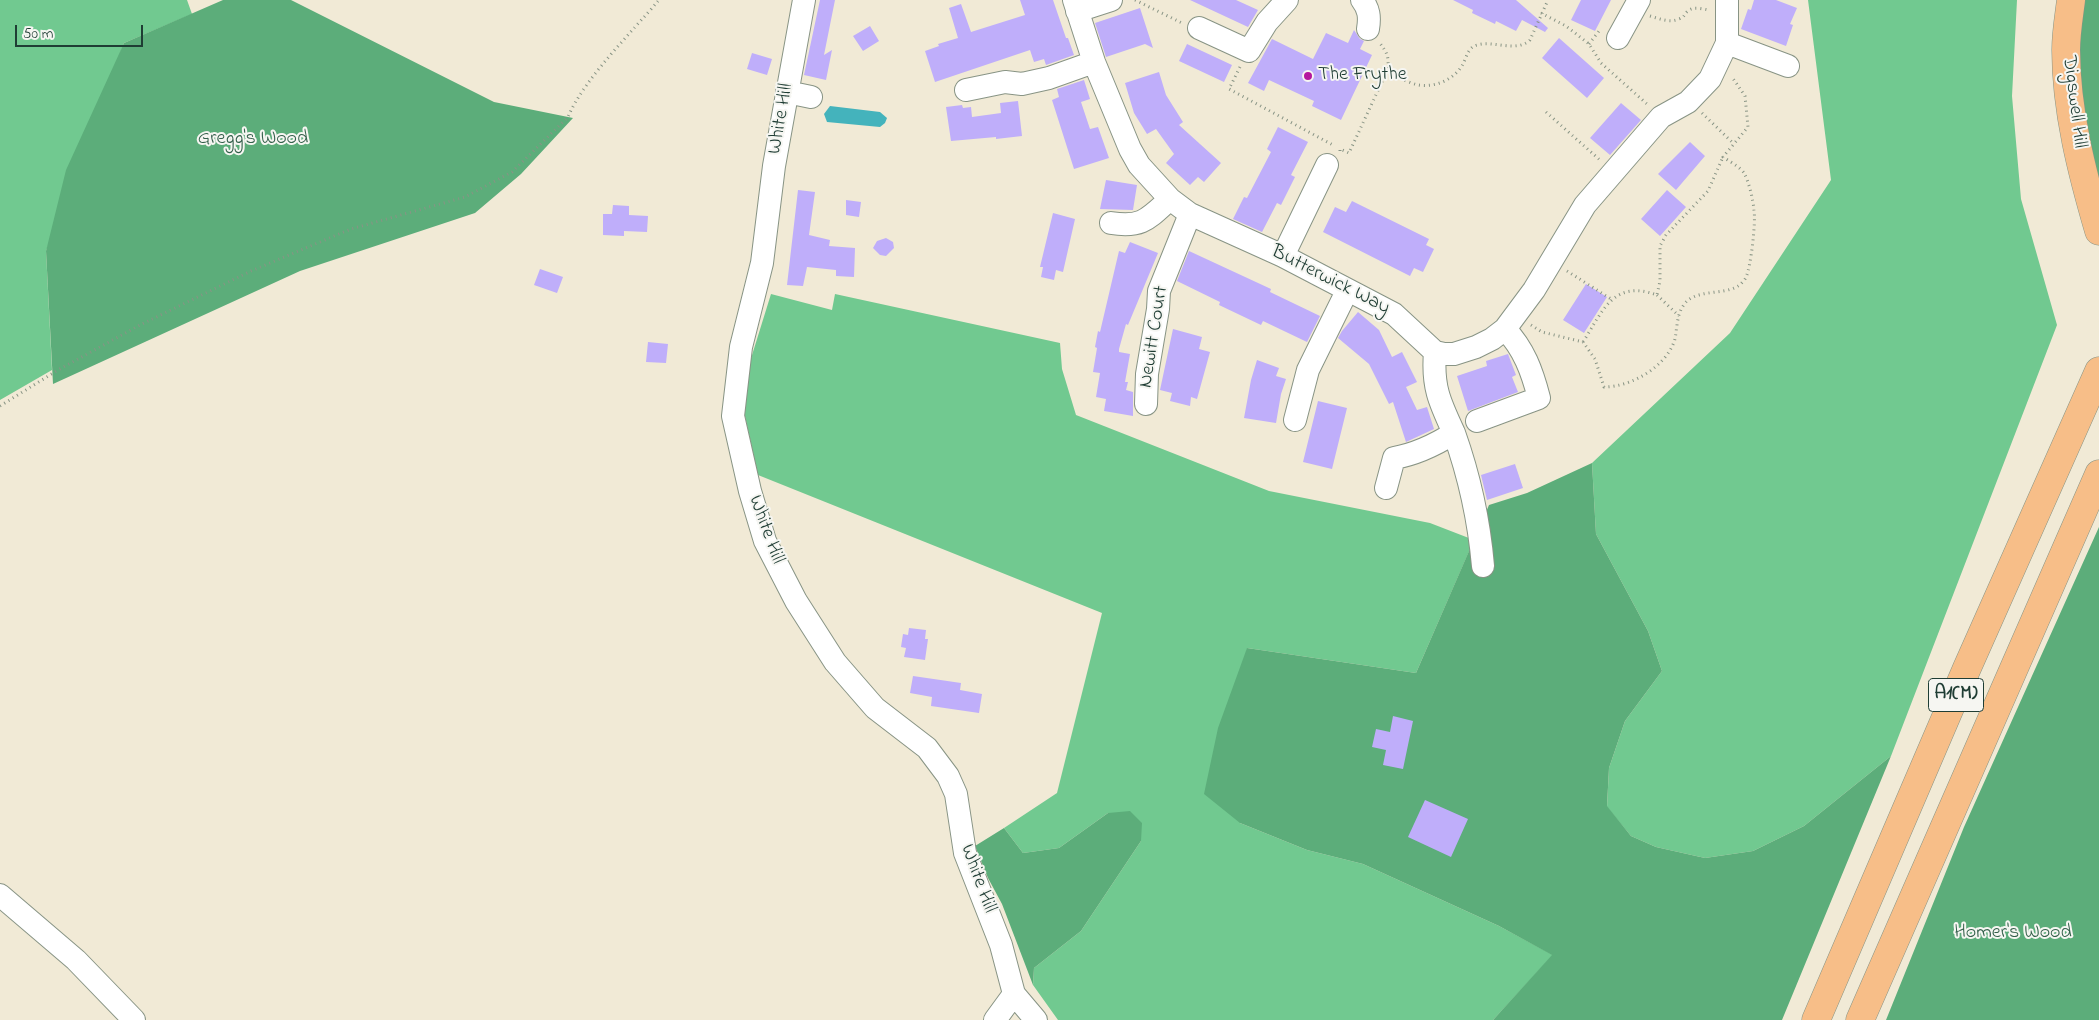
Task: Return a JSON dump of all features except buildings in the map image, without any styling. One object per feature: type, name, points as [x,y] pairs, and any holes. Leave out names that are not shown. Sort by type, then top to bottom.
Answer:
[{"type":"main road","name":"Digswell Hill","points":[[2071,0],[2066,50],[2072,114],[2086,182],[2099,231]]},
{"type":"main road","name":"A1(M)","points":[[1816,1020],[1963,678],[2099,371]]},
{"type":"main road","name":"A1(M)","points":[[1860,1020],[2099,474]]},
{"type":"street","name":"White Hill","points":[[804,0],[774,166],[762,263],[741,347],[733,416],[750,491],[765,540],[796,601],[835,662],[875,708],[927,748],[939,761],[948,776],[956,794],[965,853],[1001,945],[1014,994]]},
{"type":"street","points":[[1076,5],[1111,0]]},
{"type":"street","points":[[1199,28],[1249,51],[1267,22],[1288,0]]},
{"type":"street","points":[[1362,0],[1369,14],[1368,29]]},
{"type":"street","points":[[1483,566],[1480,528],[1473,492],[1454,434],[1440,402],[1433,374],[1435,352],[1454,354],[1476,347],[1492,339],[1511,322],[1585,205],[1661,117],[1688,102],[1710,80],[1718,66],[1727,33],[1727,0]]},
{"type":"street","name":"Butterwick Way","points":[[1076,5],[1094,62],[1130,149],[1139,165],[1170,199],[1190,214],[1283,256],[1394,314],[1435,352]]},
{"type":"street","points":[[1618,38],[1637,6]]},
{"type":"street","points":[[1727,33],[1788,66]]},
{"type":"street","points":[[966,90],[1005,82],[1022,84],[1049,78],[1094,62]]},
{"type":"street","points":[[787,92],[811,98]]},
{"type":"street","points":[[1283,256],[1334,157]]},
{"type":"street","points":[[1110,223],[1127,226],[1143,221],[1170,199]]},
{"type":"street","name":"Newitt Court","points":[[1146,404],[1147,374],[1158,309],[1159,291],[1190,214]]},
{"type":"street","points":[[1295,420],[1308,370],[1347,291]]},
{"type":"street","points":[[1477,421],[1539,398],[1526,357],[1518,343],[1511,322]]},
{"type":"street","points":[[1386,488],[1394,458],[1409,456],[1454,434]]},
{"type":"street","points":[[0,895],[76,960],[134,1020]]},
{"type":"street","points":[[995,1020],[1014,994],[1036,1020]]},
{"type":"path","points":[[0,406],[140,325],[251,271],[351,229],[465,198],[512,172],[568,117],[572,106],[602,66],[659,0]]},
{"type":"path","points":[[1135,0],[1194,28],[1199,28]]},
{"type":"path","points":[[1387,71],[1417,85],[1438,84],[1457,73],[1472,47],[1479,44],[1519,46],[1526,44],[1530,40],[1548,0]]},
{"type":"path","points":[[1637,6],[1666,20],[1678,20],[1684,17],[1688,10],[1701,8],[1709,10],[1727,33]]},
{"type":"path","points":[[1541,13],[1566,26],[1589,44],[1601,64],[1661,117]]},
{"type":"path","points":[[1249,51],[1229,89],[1334,157],[1348,153],[1387,71],[1389,61],[1386,52],[1368,29]]},
{"type":"path","points":[[1657,295],[1660,281],[1660,246],[1666,235],[1708,191],[1723,157],[1748,127],[1745,96],[1727,71],[1718,66]]},
{"type":"path","points":[[1688,102],[1708,117],[1734,144]]},
{"type":"path","points":[[1546,112],[1614,173]]},
{"type":"path","points":[[1511,322],[1583,342],[1595,359],[1604,387],[1613,387],[1639,378],[1664,359],[1670,351],[1683,305],[1698,295],[1732,290],[1740,285],[1746,277],[1753,236],[1754,210],[1744,172],[1723,157]]},
{"type":"path","points":[[1551,261],[1611,299]]},
{"type":"path","points":[[1583,342],[1611,299],[1618,294],[1631,291],[1647,291],[1657,295],[1679,316]]},
{"type":"green space","points":[[0,0],[187,0],[192,14],[124,43],[46,251],[52,370],[0,400]]},
{"type":"green space","name":"Gregg's Wood","points":[[223,0],[291,0],[494,102],[573,118],[521,174],[475,213],[300,271],[53,384],[46,251],[66,170],[124,43]]},
{"type":"green space","points":[[1808,0],[2017,0],[2012,96],[2021,199],[2057,325],[1891,756],[1804,826],[1753,851],[1705,858],[1656,847],[1631,836],[1607,807],[1609,768],[1625,721],[1662,671],[1648,631],[1596,534],[1592,463],[1730,333],[1831,180]]},
{"type":"green space","points":[[2081,0],[2099,0],[2099,200],[2090,162],[2077,48]]},
{"type":"green space","points":[[771,294],[832,310],[835,294],[1060,343],[1062,369],[1076,415],[1269,491],[1430,523],[1474,540],[1416,673],[1247,648],[1240,823],[1307,850],[1363,864],[1499,926],[1553,955],[1493,1020],[1058,1020],[1033,985],[1034,968],[1081,931],[1141,841],[1108,813],[1059,848],[1023,853],[1004,828],[1057,793],[1102,613],[758,475],[744,412],[748,368]]},
{"type":"green space","points":[[1592,463],[1596,534],[1648,631],[1662,671],[1625,721],[1609,768],[1607,806],[1631,836],[1656,847],[1705,858],[1753,851],[1804,826],[1891,756],[1782,1020],[1493,1020],[1552,955],[1499,926],[1363,864],[1307,850],[1240,823],[1204,794],[1218,728],[1247,648],[1416,673],[1489,505],[1527,493]]},
{"type":"green space","name":"Homer's Wood","points":[[2099,527],[2099,1020],[1886,1020],[1964,827]]},
{"type":"green space","points":[[1130,811],[1142,823],[1141,841],[1081,931],[1034,968],[1033,985],[1002,904],[988,878],[975,846],[1004,828],[1023,853],[1059,848],[1108,813]]},
{"type":"water","points":[[830,106],[880,112],[887,118],[880,127],[827,122],[824,114]]},
{"type":"place","name":"The Frythe","points":[[1308,76]]}]
